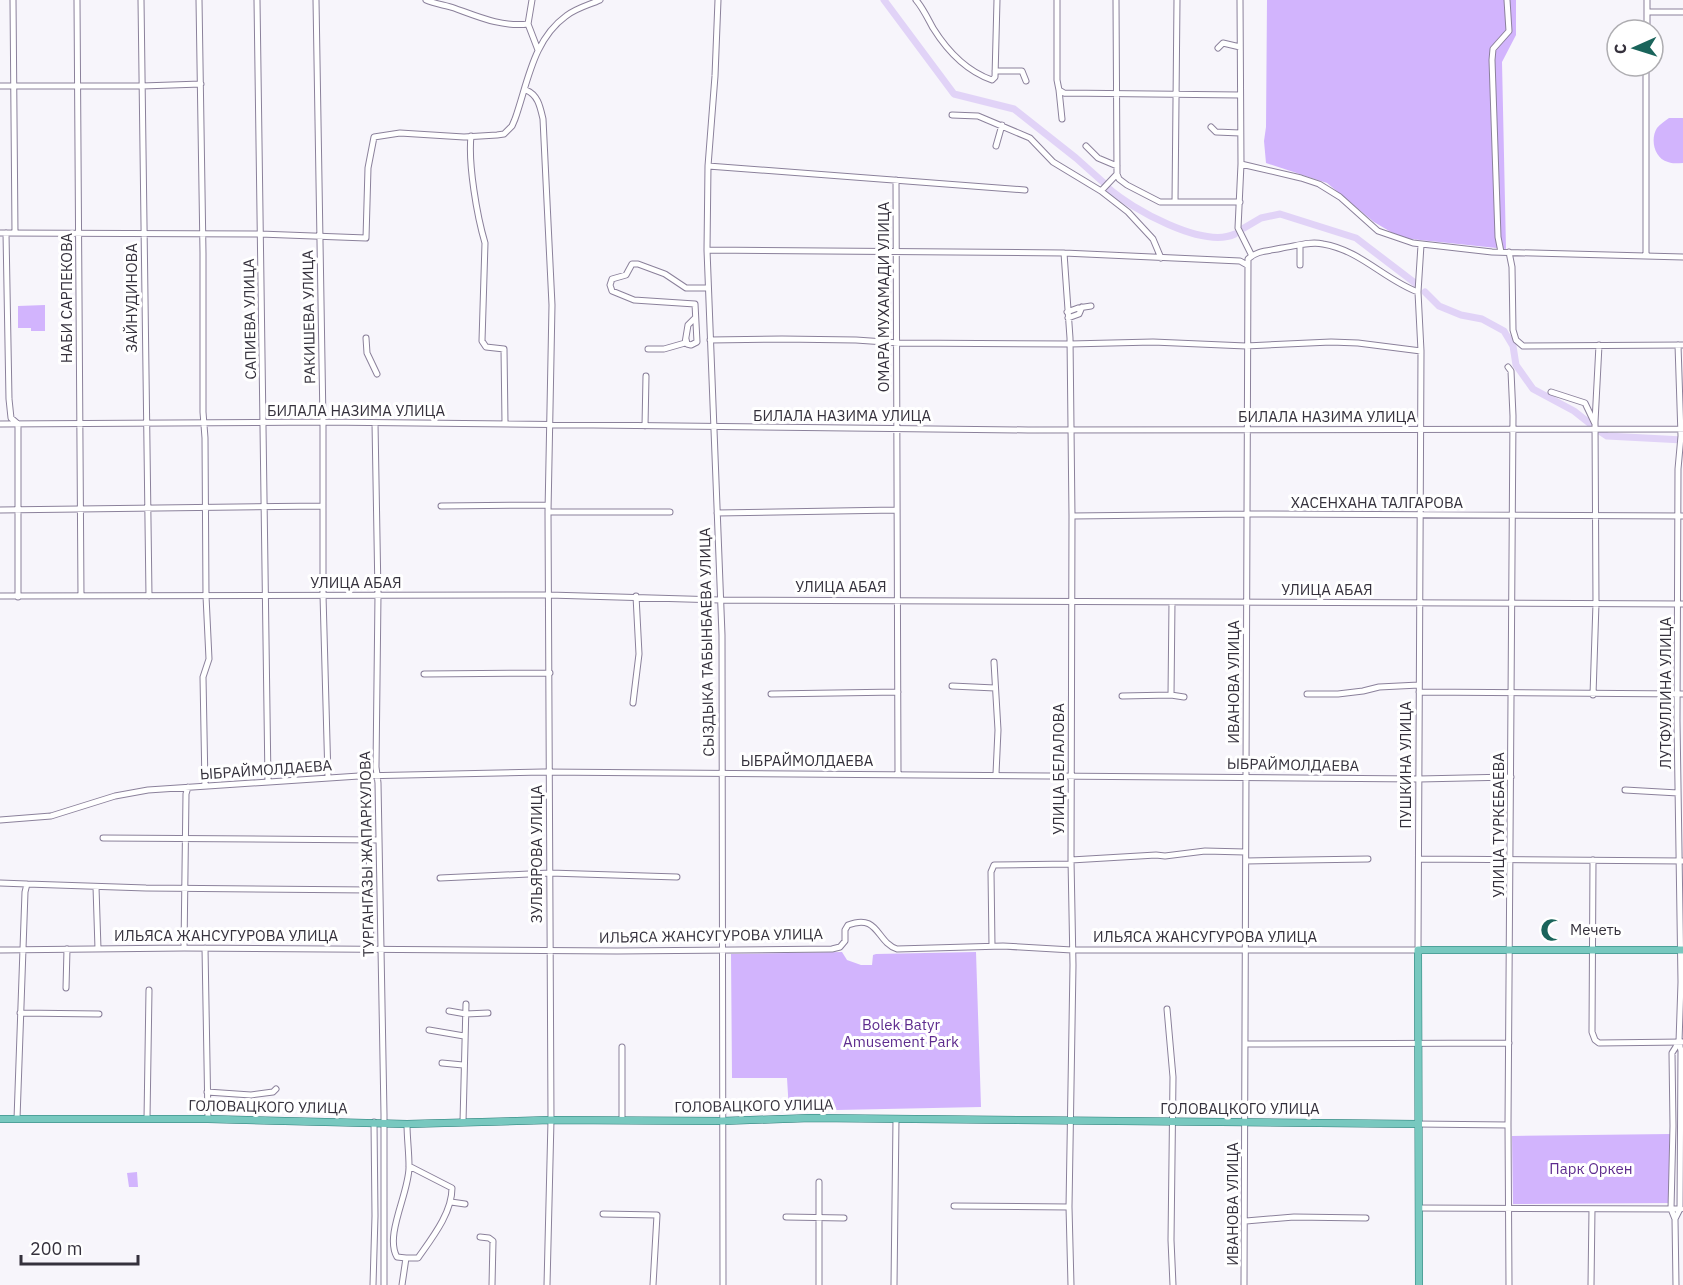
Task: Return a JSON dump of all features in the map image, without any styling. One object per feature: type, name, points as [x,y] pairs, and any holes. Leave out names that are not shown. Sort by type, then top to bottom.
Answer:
[{"type":"main road","name":"ИЛЬЯСА ЖАНСУГУРОВА УЛИЦА","points":[[1418,950],[1682,950]]},
{"type":"main road","name":"ПУШКИНА УЛИЦА","points":[[1418,950],[1419,1285]]},
{"type":"main road","name":"ГОЛОВАЦКОГО УЛИЦА","points":[[0,1119],[208,1119],[407,1124],[551,1120],[722,1121],[811,1118],[1418,1124]]},
{"type":"street","points":[[13,0],[15,233]]},
{"type":"street","name":"НАБИ САРПЕКОВА","points":[[77,0],[81,596]]},
{"type":"street","name":"ЗАЙНУДИНОВА","points":[[141,0],[149,596]]},
{"type":"street","points":[[199,0],[206,596],[209,658],[203,677],[205,786]]},
{"type":"street","name":"САПИЕВА УЛИЦА","points":[[257,0],[268,782]]},
{"type":"street","name":"РАКИШЕВА УЛИЦА","points":[[316,0],[323,422],[323,595],[328,778]]},
{"type":"street","points":[[426,0],[492,22],[507,25],[528,24]]},
{"type":"street","points":[[532,0],[528,24],[538,50]]},
{"type":"street","points":[[18,597],[18,424],[11,418],[9,399],[3,233],[260,234],[366,238],[368,168],[374,137],[415,133],[471,136],[504,134],[512,126],[543,39],[565,16],[600,0]]},
{"type":"street","name":"СЫЗДЫКА ТАБЫНБАЕВА УЛИЦА","points":[[718,0],[716,76],[708,166],[707,250],[720,600],[723,1285]]},
{"type":"street","points":[[916,0],[959,62],[980,76],[992,80],[995,71],[998,0]]},
{"type":"street","points":[[1057,0],[1057,80],[1061,93],[1062,119]]},
{"type":"street","points":[[1116,0],[1117,174],[1119,179],[1160,202],[1240,202]]},
{"type":"street","points":[[1175,202],[1177,0]]},
{"type":"street","points":[[1240,0],[1241,164],[1238,228],[1251,256],[1256,253],[1300,245],[1323,243],[1362,259],[1418,292]]},
{"type":"street","points":[[1501,252],[1498,237],[1492,60],[1493,49],[1509,32],[1507,0]]},
{"type":"street","points":[[1647,0],[1647,18]]},
{"type":"street","points":[[1647,12],[1683,12]]},
{"type":"street","points":[[1218,48],[1223,43],[1240,47]]},
{"type":"street","points":[[995,71],[1022,71],[1026,81]]},
{"type":"street","points":[[1646,78],[1646,256]]},
{"type":"street","points":[[0,86],[142,87],[201,84]]},
{"type":"street","name":"ЗУЛЬЯРОВА УЛИЦА","points":[[526,90],[532,93],[538,101],[543,119],[552,305],[548,505],[551,1120],[547,1285]]},
{"type":"street","points":[[1061,93],[1239,95]]},
{"type":"street","points":[[952,115],[978,116],[1030,138],[1053,162],[1101,191],[1128,212],[1153,239],[1161,258]]},
{"type":"street","points":[[996,146],[1002,125]]},
{"type":"street","points":[[1211,127],[1216,132],[1240,133]]},
{"type":"street","points":[[471,136],[480,228],[485,243],[482,341],[486,347],[504,349],[505,423]]},
{"type":"street","points":[[1086,146],[1098,158],[1118,166]]},
{"type":"street","points":[[1241,164],[1319,184],[1340,197],[1378,231],[1406,242],[1501,252],[1683,257]]},
{"type":"street","points":[[708,166],[1025,190]]},
{"type":"street","points":[[1101,191],[1117,174]]},
{"type":"street","name":"ОМАРА МУХАМАДИ УЛИЦА","points":[[896,180],[898,773]]},
{"type":"street","points":[[1300,245],[1300,265]]},
{"type":"street","name":"ПУШКИНА УЛИЦА","points":[[1418,950],[1421,351],[1418,292],[1421,245]]},
{"type":"street","points":[[707,250],[1064,253],[1240,261],[1247,265]]},
{"type":"street","points":[[1509,252],[1512,267],[1514,330],[1516,340],[1523,346],[1680,345]]},
{"type":"street","name":"УЛИЦА БЕЛАЛОВА","points":[[1064,253],[1070,344],[1072,516],[1072,950],[1069,1207],[1071,1285]]},
{"type":"street","name":"ИВАНОВА УЛИЦА","points":[[1244,1285],[1246,346],[1247,265],[1251,256]]},
{"type":"street","points":[[686,339],[687,344],[691,345],[698,342],[695,304],[627,298],[612,291],[610,285],[612,279],[626,275],[632,264],[639,264],[672,277],[686,288],[708,288]]},
{"type":"street","points":[[648,349],[674,348],[685,343],[688,325],[695,317],[697,302],[709,300]]},
{"type":"street","points":[[1068,315],[1079,314],[1082,307],[1091,306]]},
{"type":"street","points":[[366,338],[367,353],[377,374]]},
{"type":"street","points":[[710,340],[1070,344],[1169,342],[1200,346],[1331,342],[1421,351]]},
{"type":"street","points":[[1593,695],[1596,603],[1595,427],[1599,345]]},
{"type":"street","name":"ЛУТФУЛЛИНА УЛИЦА","points":[[1675,1219],[1682,1209],[1681,861],[1677,793],[1680,781],[1681,516],[1678,469],[1682,431],[1680,345]]},
{"type":"street","name":"УЛИЦА ТУРКЕБАЕВА","points":[[1508,367],[1513,393],[1509,1285]]},
{"type":"street","points":[[645,426],[646,376]]},
{"type":"street","points":[[1551,392],[1585,402],[1595,427]]},
{"type":"street","name":"ТУРГАНГАЗЫ ЖАПАРКУЛОВА","points":[[375,423],[384,1285]]},
{"type":"street","name":"БИЛАЛА НАЗИМА УЛИЦА","points":[[0,424],[505,423],[1070,430],[1595,427],[1682,431]]},
{"type":"street","points":[[441,506],[548,505]]},
{"type":"street","points":[[0,510],[323,506]]},
{"type":"street","points":[[717,513],[896,510]]},
{"type":"street","points":[[548,512],[670,512]]},
{"type":"street","name":"ХАСЕНХАНА ТАЛГАРОВА","points":[[1072,516],[1247,514],[1681,516]]},
{"type":"street","name":"УЛИЦА АБАЯ","points":[[0,596],[549,595],[720,600],[1681,604]]},
{"type":"street","points":[[633,704],[639,654],[636,596]]},
{"type":"street","points":[[1171,695],[1172,602]]},
{"type":"street","points":[[994,662],[998,730],[996,774]]},
{"type":"street","points":[[424,674],[550,674]]},
{"type":"street","points":[[1306,694],[1347,693],[1379,687],[1419,685]]},
{"type":"street","points":[[952,686],[995,688]]},
{"type":"street","points":[[771,694],[898,692]]},
{"type":"street","points":[[1419,693],[1680,694]]},
{"type":"street","points":[[1122,696],[1185,697]]},
{"type":"street","name":"ЫБРАЙМОЛДАЕВА","points":[[0,820],[51,816],[133,792],[377,776],[549,772],[898,773],[1419,779],[1511,777]]},
{"type":"street","points":[[184,948],[188,787]]},
{"type":"street","points":[[1625,790],[1677,793]]},
{"type":"street","points":[[103,838],[379,840]]},
{"type":"street","points":[[369,840],[371,950]]},
{"type":"street","points":[[992,946],[991,872],[994,865],[1165,856],[1205,851],[1245,852]]},
{"type":"street","points":[[1246,861],[1368,859]]},
{"type":"street","points":[[1419,859],[1681,861]]},
{"type":"street","points":[[1593,860],[1592,1032],[1595,1040],[1599,1043],[1681,1042]]},
{"type":"street","points":[[440,878],[550,873],[677,877]]},
{"type":"street","points":[[0,883],[96,887],[370,890]]},
{"type":"street","points":[[17,1119],[27,884]]},
{"type":"street","points":[[96,887],[98,949]]},
{"type":"street","name":"ИЛЬЯСА ЖАНСУГУРОВА УЛИЦА","points":[[0,950],[832,949],[840,947],[845,941],[845,930],[848,925],[862,922],[876,928],[888,943],[897,949],[992,946],[1072,950],[1418,950]]},
{"type":"street","points":[[205,948],[208,1119]]},
{"type":"street","points":[[66,988],[67,949]]},
{"type":"street","points":[[147,1119],[149,990]]},
{"type":"street","points":[[463,1122],[466,1004]]},
{"type":"street","points":[[1167,1009],[1172,1054],[1171,1247],[1173,1285]]},
{"type":"street","points":[[449,1011],[466,1014],[488,1013]]},
{"type":"street","points":[[20,1013],[99,1014]]},
{"type":"street","points":[[429,1030],[464,1036]]},
{"type":"street","name":"ЛУТФУЛЛИНА УЛИЦА","points":[[1677,1285],[1675,1219],[1671,1209],[1672,1053],[1681,1042]]},
{"type":"street","points":[[1246,1044],[1509,1043]]},
{"type":"street","points":[[622,1047],[622,1120]]},
{"type":"street","points":[[442,1063],[463,1065]]},
{"type":"street","points":[[207,1092],[251,1095],[273,1092],[276,1089]]},
{"type":"street","points":[[894,1285],[896,1119]]},
{"type":"street","points":[[373,1285],[374,1122]]},
{"type":"street","points":[[407,1124],[410,1166],[408,1181],[400,1204],[394,1252],[397,1257],[418,1258],[435,1233],[451,1202],[452,1188],[410,1166]]},
{"type":"street","name":"ГОЛОВАЦКОГО УЛИЦА","points":[[1418,1124],[1508,1125]]},
{"type":"street","points":[[1673,1126],[1682,1126]]},
{"type":"street","points":[[819,1182],[819,1285]]},
{"type":"street","points":[[451,1202],[465,1204]]},
{"type":"street","points":[[954,1206],[1069,1207]]},
{"type":"street","points":[[1419,1208],[1682,1209]]},
{"type":"street","points":[[1591,1285],[1592,1209]]},
{"type":"street","points":[[603,1214],[657,1215],[653,1285]]},
{"type":"street","points":[[1245,1221],[1294,1217],[1366,1218]]},
{"type":"street","points":[[786,1218],[844,1218]]},
{"type":"street","points":[[480,1237],[494,1241],[492,1285]]},
{"type":"street","points":[[402,1285],[406,1258]]},
{"type":"green space","points":[[1267,0],[1516,0],[1516,35],[1502,62],[1506,249],[1401,238],[1374,222],[1327,183],[1266,163],[1264,141]]},
{"type":"green space","points":[[1669,118],[1683,118],[1683,163],[1663,160],[1655,148],[1655,132]]},
{"type":"green space","points":[[45,305],[45,331],[18,328],[18,306]]},
{"type":"green space","name":"Bolek Batyr Amusement Park","points":[[842,952],[847,960],[861,965],[872,965],[873,955],[876,954],[976,952],[981,1107],[789,1111],[787,1078],[732,1078],[731,954]]},
{"type":"green space","name":"Парк Оркен","points":[[1670,1134],[1671,1203],[1513,1204],[1512,1136]]},
{"type":"green space","points":[[137,1172],[138,1187],[129,1187],[127,1173]]},
{"type":"waterway","points":[[884,0],[954,94],[1014,109],[1104,183]]},
{"type":"waterway","points":[[1108,188],[1150,216],[1187,232],[1221,237],[1235,234]]},
{"type":"waterway","points":[[1244,228],[1261,218],[1280,214],[1356,238],[1415,283]]},
{"type":"waterway","points":[[1425,292],[1439,306],[1461,315],[1482,319],[1504,331],[1513,346],[1516,365],[1533,389],[1574,411],[1593,426]]},
{"type":"waterway","points":[[1601,432],[1607,436],[1683,440]]},
{"type":"place","name":"Мечеть","points":[[1552,930]]}]
